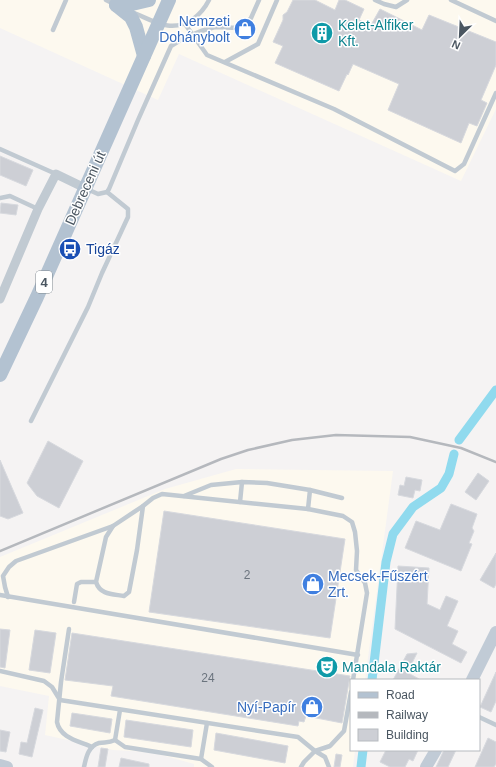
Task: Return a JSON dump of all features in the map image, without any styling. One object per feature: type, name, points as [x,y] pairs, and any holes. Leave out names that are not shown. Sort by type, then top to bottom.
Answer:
[{"type":"main road","points":[[111,2],[132,4],[149,0]]},
{"type":"main road","name":"Debreceni út","points":[[0,374],[37,297],[169,0]]},
{"type":"main road","points":[[111,2],[131,17],[136,27],[144,56]]},
{"type":"main road","points":[[472,679],[496,632]]},
{"type":"main road","points":[[426,767],[435,751]]},
{"type":"main road","points":[[0,766],[7,767]]},
{"type":"street","points":[[0,299],[38,209],[56,174],[85,188]]},
{"type":"lane","points":[[53,30],[66,0]]},
{"type":"lane","points":[[111,2],[158,23],[173,27],[185,24],[199,15],[209,0]]},
{"type":"lane","points":[[107,192],[171,46],[193,34],[215,27],[238,28],[246,24],[251,18],[259,0]]},
{"type":"lane","points":[[225,62],[258,44],[277,0]]},
{"type":"lane","points":[[375,0],[396,7],[407,0]]},
{"type":"lane","points":[[451,0],[496,22]]},
{"type":"lane","points":[[185,24],[207,54],[334,109],[454,171],[464,164],[496,93]]},
{"type":"lane","points":[[0,149],[56,174]]},
{"type":"lane","points":[[31,421],[88,307],[128,217],[128,209],[107,192],[98,194],[85,188]]},
{"type":"lane","points":[[0,198],[10,196],[38,209]]},
{"type":"lane","points":[[240,502],[242,482]]},
{"type":"lane","points":[[182,496],[211,486],[242,482],[267,483],[310,490],[342,498]]},
{"type":"lane","points":[[308,509],[310,490]]},
{"type":"lane","points":[[8,597],[3,576],[9,567],[16,561],[113,526],[153,498],[162,494],[308,509],[343,516],[352,522],[355,532],[357,551],[356,570],[365,583],[367,593],[353,679]]},
{"type":"lane","points":[[113,526],[106,537],[96,582],[102,591],[124,596],[129,592],[143,506]]},
{"type":"lane","points":[[74,602],[77,584],[81,582],[96,582]]},
{"type":"lane","points":[[0,595],[358,655]]},
{"type":"lane","points":[[69,629],[57,722],[62,733],[92,747]]},
{"type":"lane","points":[[0,671],[44,681],[52,687],[60,700],[298,737],[325,757],[329,767]]},
{"type":"lane","points":[[301,767],[315,751],[330,746],[344,731],[350,698]]},
{"type":"lane","points":[[115,740],[120,710]]},
{"type":"lane","points":[[480,717],[496,725]]},
{"type":"lane","points":[[200,759],[207,723]]},
{"type":"lane","points":[[84,767],[88,753],[92,747],[99,743],[110,743],[115,740]]},
{"type":"lane","points":[[115,740],[125,747],[200,759],[212,767]]},
{"type":"shaded area","points":[[0,0],[496,0],[496,109],[461,181],[179,54],[158,100],[0,28]]},
{"type":"shaded area","points":[[236,469],[393,471],[365,679],[350,679],[350,751],[355,751],[353,767],[194,767],[194,764],[151,752],[113,750],[45,735],[49,696],[0,686],[0,557],[165,489]]},
{"type":"building","points":[[293,0],[315,0],[335,10],[339,0],[345,0],[364,9],[359,20],[371,25],[380,9],[422,30],[429,15],[496,42],[496,65],[481,100],[487,103],[477,126],[469,123],[461,143],[388,110],[399,84],[353,64],[339,91],[275,63],[283,46],[273,42],[283,20],[283,15],[287,12]]},
{"type":"building","points":[[0,156],[33,170],[26,186],[0,175]]},
{"type":"building","points":[[1,203],[18,205],[16,215],[0,213]]},
{"type":"building","points":[[48,441],[83,461],[59,508],[37,496],[27,483]]},
{"type":"building","points":[[0,460],[23,513],[8,519],[0,516]]},
{"type":"building","points":[[478,473],[489,481],[476,500],[465,492]]},
{"type":"building","points":[[406,477],[422,480],[420,491],[415,490],[413,498],[398,495],[400,485],[404,486]]},
{"type":"building","points":[[451,504],[477,514],[472,528],[474,531],[469,543],[472,544],[461,571],[405,548],[416,521],[440,530]]},
{"type":"building","points":[[164,511],[345,539],[330,638],[149,612]]},
{"type":"building","points":[[496,553],[496,584],[494,588],[480,580]]},
{"type":"building","points":[[398,566],[429,568],[427,604],[440,610],[446,596],[458,601],[447,626],[458,631],[452,644],[467,652],[461,663],[395,629]]},
{"type":"building","points":[[0,629],[10,630],[5,668],[0,667]]},
{"type":"building","points":[[35,630],[56,633],[50,673],[29,670]]},
{"type":"building","points":[[72,633],[350,676],[342,723],[306,716],[304,722],[299,721],[298,726],[111,696],[113,686],[65,680]]},
{"type":"building","points":[[417,653],[408,673],[419,679],[394,679],[407,654]]},
{"type":"building","points":[[496,672],[496,701],[491,712],[480,707]]},
{"type":"building","points":[[35,708],[43,710],[32,757],[19,754],[21,742],[27,743]]},
{"type":"building","points":[[72,713],[112,719],[110,733],[70,726]]},
{"type":"building","points":[[126,720],[193,730],[191,747],[124,737]]},
{"type":"building","points":[[0,730],[10,732],[6,752],[0,751]]},
{"type":"building","points":[[216,733],[288,746],[285,763],[214,750]]},
{"type":"building","points":[[488,738],[496,742],[496,764],[494,767],[475,767]]},
{"type":"building","points":[[101,748],[108,749],[105,767],[98,767]]},
{"type":"building","points":[[386,751],[418,751],[413,761],[409,759],[405,767],[390,767],[380,762]]},
{"type":"building","points":[[444,751],[456,751],[448,767],[436,767]]},
{"type":"building","points":[[336,754],[342,755],[340,767],[334,767]]},
{"type":"building","points":[[121,758],[149,764],[149,767],[119,767]]},
{"type":"waterway","points":[[459,440],[496,390]]},
{"type":"waterway","points":[[372,679],[386,562],[393,534],[413,507],[441,488],[449,474],[454,454]]},
{"type":"waterway","points":[[361,767],[363,751]]},
{"type":"railway","points":[[0,551],[221,459],[248,450],[292,440],[336,435],[410,437],[461,448],[496,462]]},
{"type":"place","name":"Nemzeti Dohánybolt","points":[[245,29]]},
{"type":"place","name":"Kelet-Alfiker Kft.","points":[[322,33]]},
{"type":"place","name":"Tigáz","points":[[70,249]]},
{"type":"place","name":"Mecsek-Fűszért Zrt.","points":[[313,584]]},
{"type":"place","name":"Mandala Raktár","points":[[327,667]]},
{"type":"place","name":"Nyí-Papír","points":[[312,707]]}]
